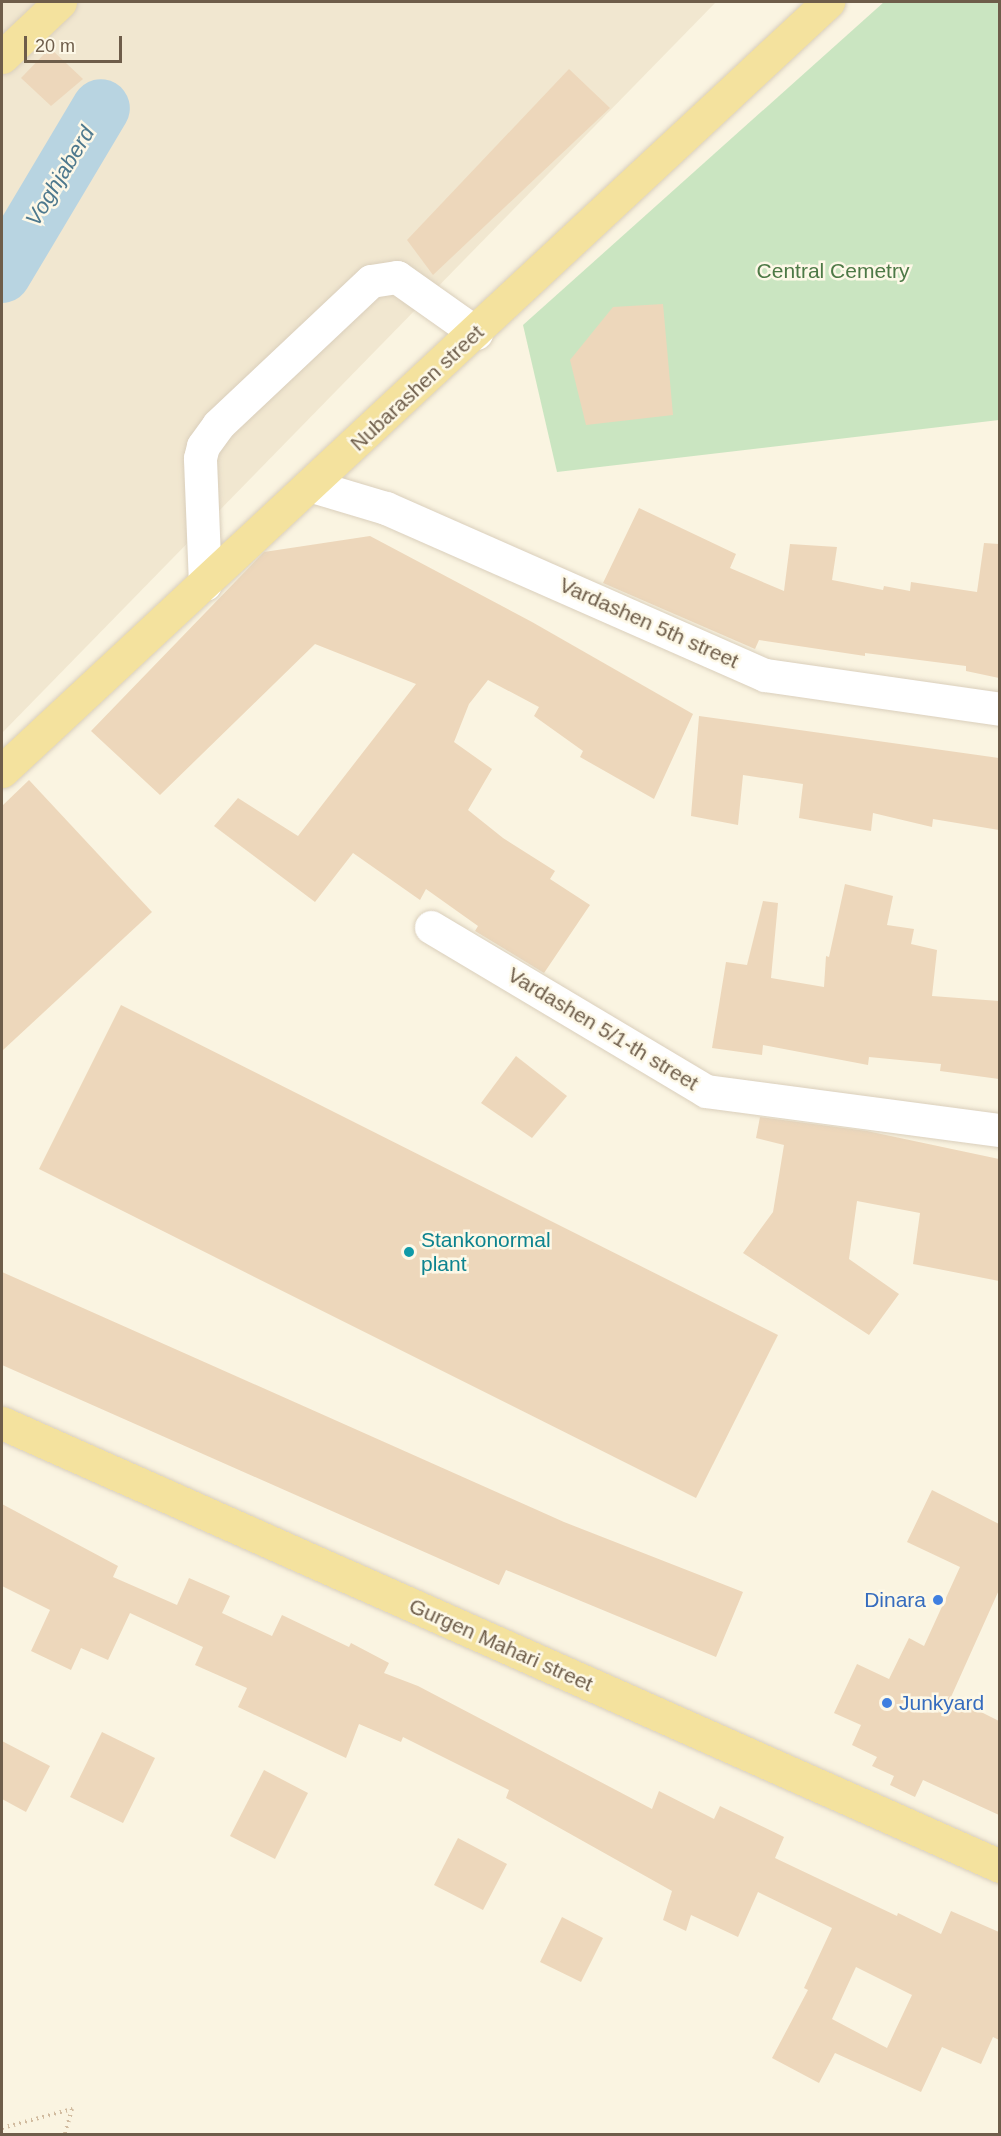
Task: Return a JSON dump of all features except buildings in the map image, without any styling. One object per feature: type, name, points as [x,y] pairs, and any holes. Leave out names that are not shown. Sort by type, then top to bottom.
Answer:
[{"type":"main road","points":[[2,57],[60,2]]},
{"type":"main road","name":"Nubarashen street","points":[[2,771],[312,486],[828,2]]},
{"type":"main road","name":"Gurgen Mahari street","points":[[2,1423],[999,1866]]},
{"type":"street","points":[[205,584],[200,458],[204,446],[218,425],[371,281],[397,278],[476,333]]},
{"type":"street","name":"Vardashen 5th street","points":[[312,486],[386,508],[765,675],[999,709]]},
{"type":"street","name":"Vardashen 5/1-th street","points":[[431,927],[706,1091],[999,1130]]},
{"type":"path","points":[[2,2127],[72,2109],[65,2134]]},
{"type":"shaded area","points":[[2,2],[716,2],[2,733]]},
{"type":"green space","name":"Central Cemetry","points":[[884,2],[999,2],[999,420],[557,472],[523,325]]},
{"type":"waterway","name":"Voghjaberd","points":[[2,274],[101,108]]},
{"type":"place","name":"Stankonormal plant","points":[[409,1252]]},
{"type":"place","name":"Dinara","points":[[938,1600]]},
{"type":"place","name":"Junkyard","points":[[887,1703]]}]
